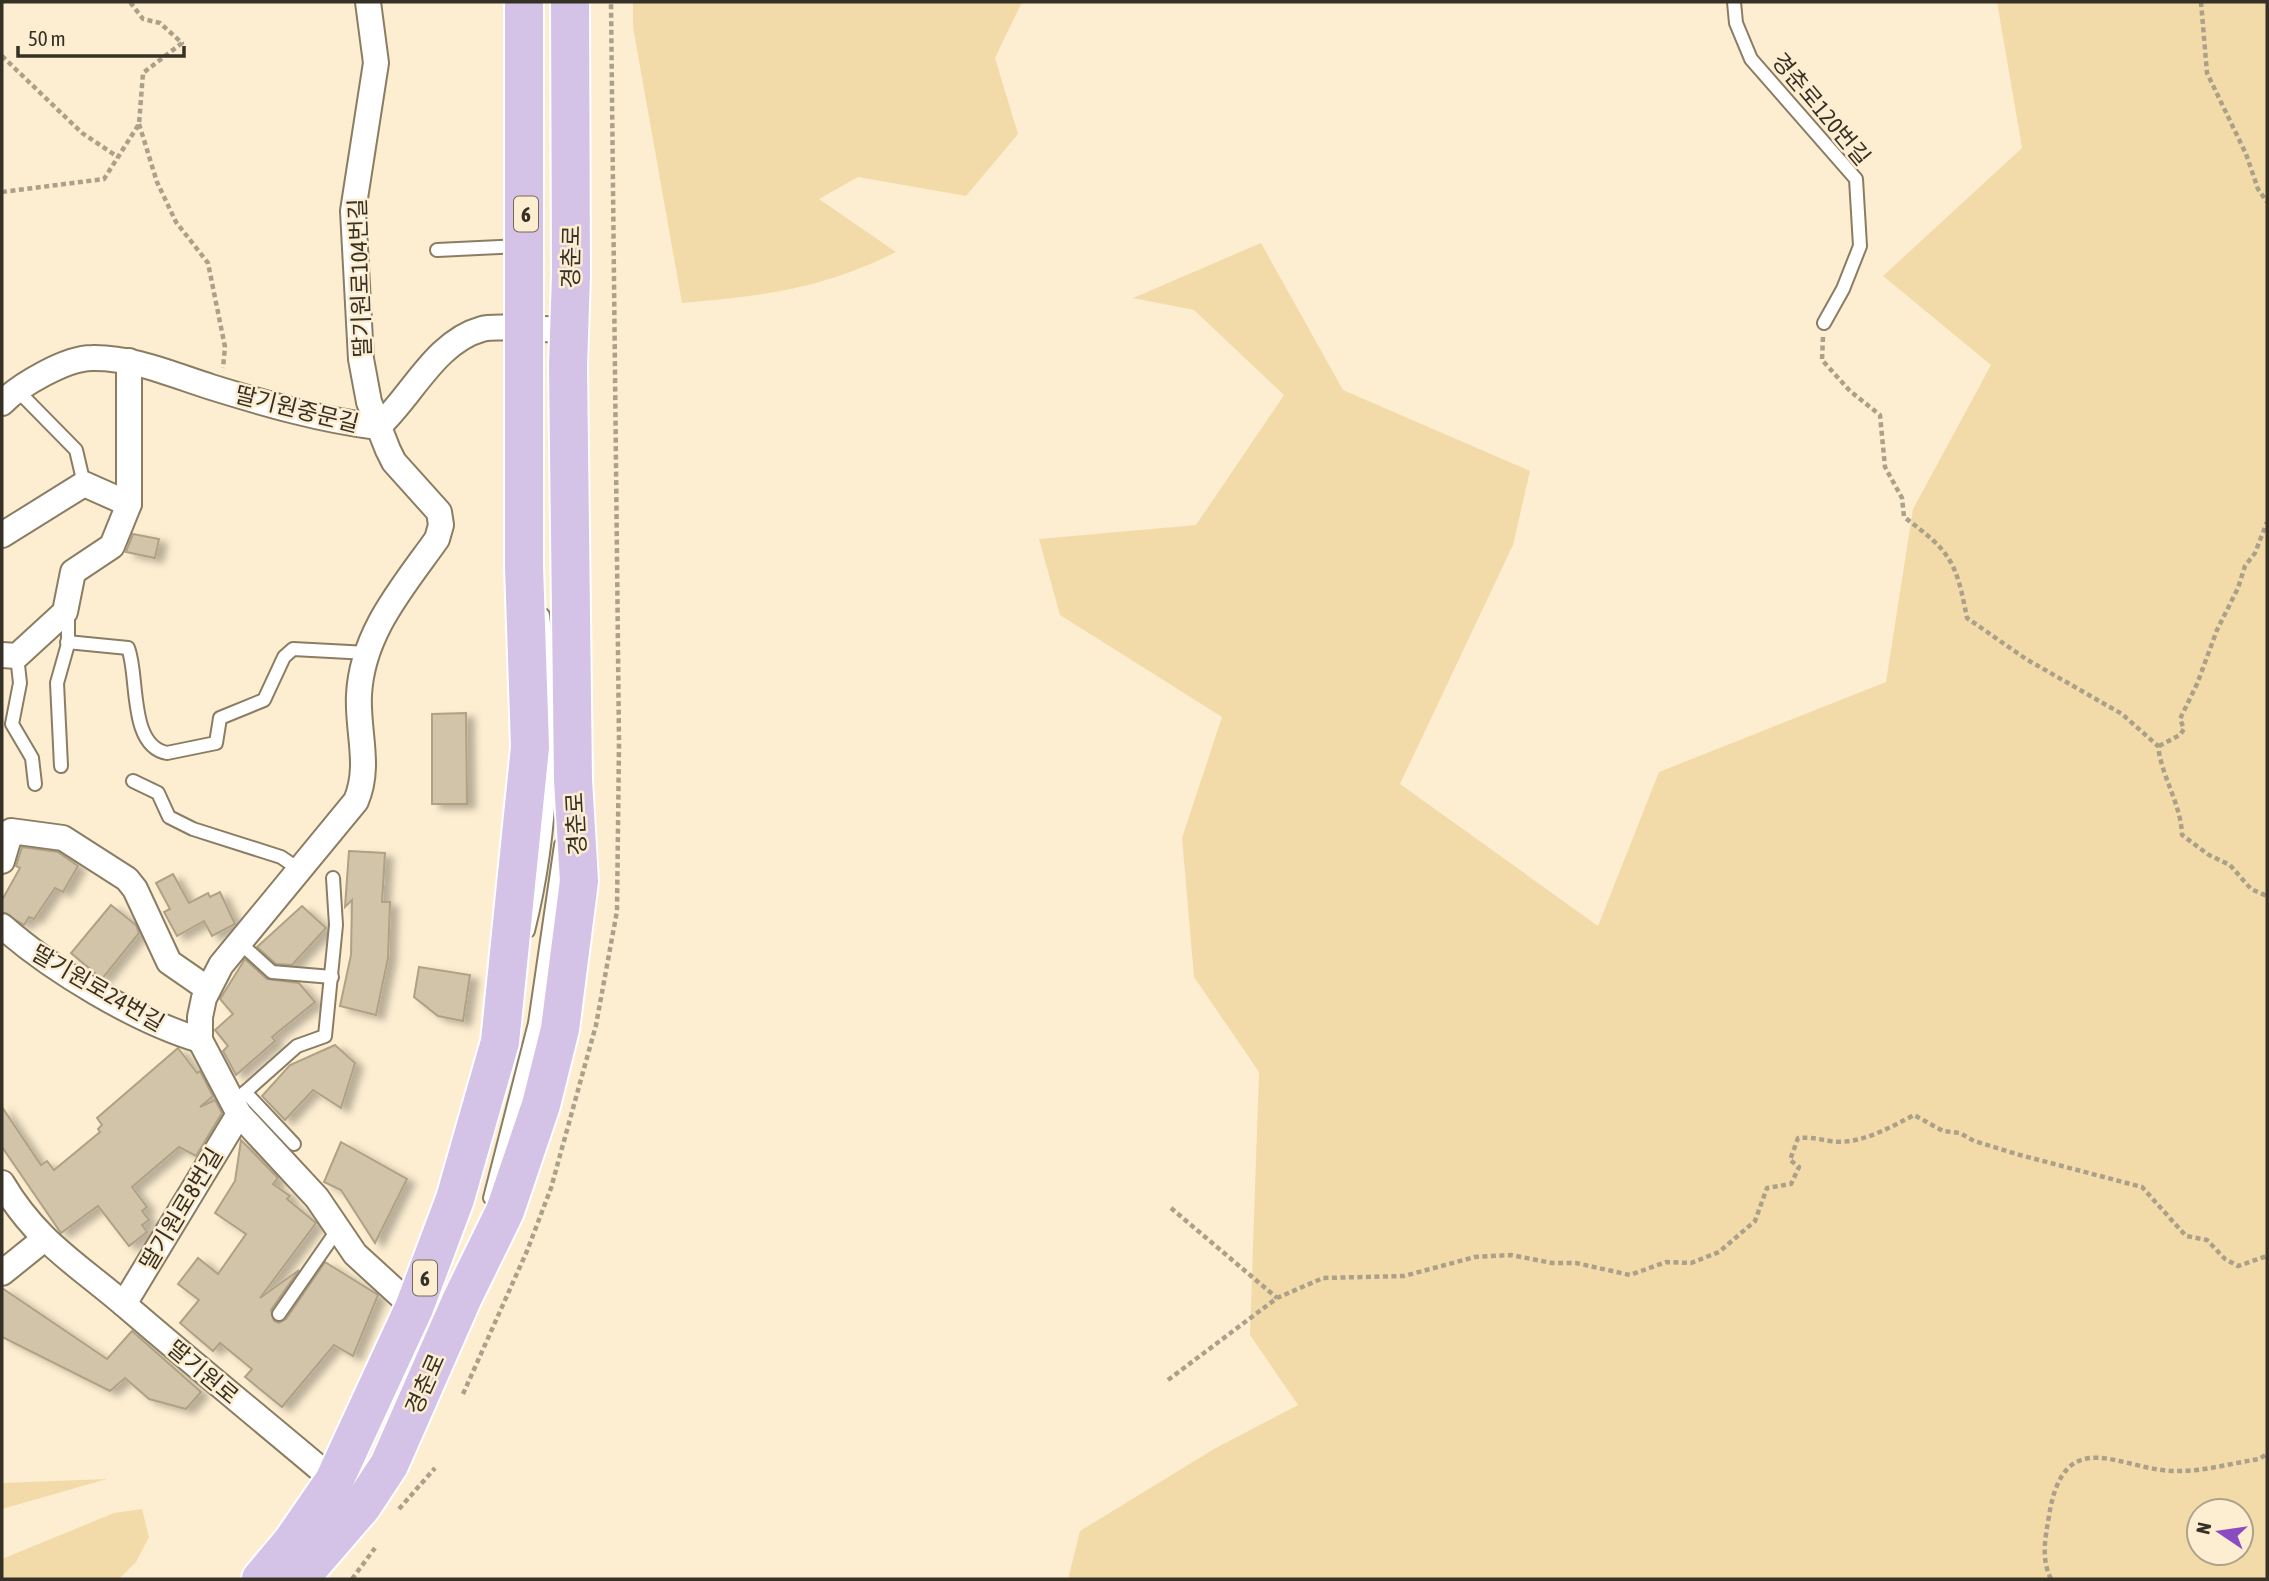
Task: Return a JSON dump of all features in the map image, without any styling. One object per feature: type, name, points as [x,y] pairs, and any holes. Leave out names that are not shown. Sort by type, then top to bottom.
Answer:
[{"type":"main road","name":"경춘로","points":[[299,1579],[348,1493],[455,1199],[500,1042],[530,747],[524,566],[524,2]]},
{"type":"main road","name":"경춘로","points":[[261,1579],[292,1542],[348,1493],[389,1465],[462,1299],[505,1211],[541,1105],[560,1029],[579,881],[573,780],[568,330],[571,261],[570,2]]},
{"type":"street","name":"딸기원로104번길","points":[[368,2],[376,63],[354,211],[361,359],[378,427]]},
{"type":"street","name":"딸기원중문길","points":[[10,397],[47,372],[89,358],[130,361],[222,390],[343,423],[378,427],[398,409],[446,348],[483,328],[568,330]]},
{"type":"street","points":[[9,655],[68,608],[70,577],[77,568],[112,546],[129,504],[130,361]]},
{"type":"street","points":[[378,427],[394,462],[434,504],[441,525],[437,539],[382,616],[368,653],[359,697],[364,759],[356,801],[240,943],[208,989],[200,1017],[200,1040],[239,1103],[317,1198],[355,1254],[414,1308]]},
{"type":"street","points":[[2,535],[85,484],[129,504]]},
{"type":"street","points":[[2,861],[11,831],[52,834],[75,844],[132,884],[169,962],[208,989]]},
{"type":"street","name":"딸기원로24번길","points":[[2,926],[24,945],[77,980],[177,1033],[200,1040]]},
{"type":"street","name":"딸기원로8번길","points":[[124,1304],[239,1103]]},
{"type":"street","name":"딸기원로","points":[[2,1183],[19,1213],[43,1240],[124,1304],[348,1493]]},
{"type":"street","points":[[2,1273],[43,1240]]},
{"type":"lane","name":"경춘로120번길","points":[[1734,2],[1736,23],[1751,59],[1856,179],[1860,246],[1843,289],[1824,323]]},
{"type":"lane","points":[[437,250],[525,246]]},
{"type":"lane","points":[[10,397],[76,450],[85,484]]},
{"type":"lane","points":[[525,480],[538,573]]},
{"type":"lane","points":[[500,1042],[540,883],[550,785],[546,639],[541,599]]},
{"type":"lane","points":[[61,766],[57,683],[67,642],[68,608]]},
{"type":"lane","points":[[67,642],[128,648],[145,735],[161,751],[167,752],[216,743],[219,718],[264,700],[284,657],[293,649],[368,653]]},
{"type":"lane","points":[[9,655],[20,683],[12,724],[32,758],[35,784]]},
{"type":"lane","points":[[462,1299],[535,1023],[554,883],[573,780]]},
{"type":"lane","points":[[133,781],[138,786],[158,793],[169,817],[193,829],[281,857],[300,870]]},
{"type":"lane","points":[[294,1144],[239,1103],[297,1046],[325,1035],[336,925],[332,878]]},
{"type":"lane","points":[[240,943],[268,970],[332,977]]},
{"type":"lane","points":[[279,1314],[338,1230]]},
{"type":"path","points":[[130,2],[143,19],[160,23],[182,43],[143,72],[139,124],[157,182],[176,222],[208,263],[225,346],[222,390]]},
{"type":"path","points":[[2201,2],[2207,73],[2246,154],[2258,189],[2267,202]]},
{"type":"path","points":[[2,56],[82,133],[118,157]]},
{"type":"path","points":[[2,192],[104,179],[139,124]]},
{"type":"path","points":[[1824,323],[1822,360],[1850,391],[1880,415],[1885,467],[1902,498],[1904,517],[1939,543],[1953,564],[1967,618],[2026,659],[2122,714],[2158,746],[2161,764],[2181,813],[2182,835],[2209,855],[2230,865],[2251,888],[2267,897]]},
{"type":"path","points":[[2158,746],[2180,735],[2184,729],[2180,719],[2197,684],[2217,630],[2238,588],[2245,566],[2255,553],[2267,522]]},
{"type":"path","points":[[1168,1380],[1277,1298],[1323,1278],[1404,1276],[1475,1257],[1511,1255],[1552,1264],[1576,1263],[1630,1275],[1666,1262],[1691,1263],[1719,1252],[1755,1221],[1767,1188],[1791,1184],[1799,1167],[1790,1160],[1798,1138],[1819,1136],[1831,1142],[1877,1135],[1914,1115],[1943,1131],[1960,1133],[1997,1148],[2142,1186],[2186,1236],[2207,1240],[2225,1259],[2238,1266],[2267,1256]]},
{"type":"path","points":[[1171,1208],[1277,1298]]},
{"type":"path","points":[[2051,1579],[2045,1565],[2051,1501],[2064,1474],[2078,1461],[2097,1456],[2178,1472],[2259,1459],[2267,1454]]},
{"type":"path","points":[[399,1509],[435,1468]]},
{"type":"path","points":[[352,1579],[375,1548]]},
{"type":"shaded area","points":[[633,2],[1022,2],[995,58],[1018,134],[966,196],[858,177],[819,199],[896,252],[843,275],[792,289],[682,303],[633,27]]},
{"type":"shaded area","points":[[1997,2],[2267,2],[2267,1579],[1068,1579],[1080,1531],[1214,1449],[1298,1405],[1250,1335],[1259,1072],[1194,977],[1182,838],[1222,717],[1060,615],[1039,539],[1196,525],[1284,395],[1194,310],[1133,298],[1261,243],[1343,390],[1530,471],[1513,545],[1400,784],[1598,926],[1659,772],[1886,682],[1913,509],[1991,365],[1883,276],[2022,148]]},
{"type":"shaded area","points":[[107,1479],[2,1509],[2,1483]]},
{"type":"shaded area","points":[[142,1509],[149,1537],[136,1562],[119,1579],[2,1579],[2,1559],[114,1513]]},
{"type":"building","points":[[133,534],[159,539],[155,558],[126,552]]},
{"type":"building","points":[[466,713],[467,804],[432,804],[432,714]]},
{"type":"building","points":[[22,847],[58,852],[78,866],[63,892],[55,888],[34,919],[29,917],[24,925],[2,912],[2,900],[20,868],[16,866]]},
{"type":"building","points":[[349,851],[385,853],[382,902],[390,902],[388,958],[376,1015],[340,1006],[351,955],[352,900],[345,907]]},
{"type":"building","points":[[173,874],[189,903],[208,893],[210,897],[220,892],[235,924],[212,936],[204,921],[177,936],[164,912],[170,909],[156,883]]},
{"type":"building","points":[[111,905],[136,925],[139,933],[102,979],[71,953]]},
{"type":"building","points":[[302,906],[326,928],[292,965],[276,964],[257,947]]},
{"type":"building","points":[[245,959],[267,979],[299,983],[315,1002],[272,1037],[275,1041],[236,1075],[223,1051],[228,1046],[215,1030],[233,1014],[220,999]]},
{"type":"building","points":[[419,967],[470,975],[463,1021],[438,1016],[414,997]]},
{"type":"building","points":[[335,1045],[355,1063],[341,1108],[313,1090],[285,1120],[262,1096],[290,1065]]},
{"type":"building","points":[[178,1048],[197,1073],[200,1071],[213,1096],[200,1107],[215,1100],[222,1113],[196,1156],[179,1147],[132,1187],[147,1207],[142,1211],[149,1220],[142,1225],[147,1232],[129,1246],[98,1206],[61,1233],[2,1147],[2,1107],[41,1165],[47,1161],[54,1170],[100,1132],[98,1129],[102,1125],[97,1118]]},
{"type":"building","points":[[241,1140],[278,1178],[273,1184],[290,1196],[287,1199],[316,1223],[260,1298],[299,1270],[271,1310],[274,1321],[279,1323],[286,1319],[325,1262],[378,1295],[353,1356],[334,1345],[282,1407],[245,1377],[252,1369],[220,1343],[213,1351],[180,1323],[199,1300],[178,1284],[198,1258],[218,1274],[246,1234],[215,1213],[235,1181]]},
{"type":"building","points":[[341,1142],[407,1179],[375,1243],[341,1190],[324,1182]]},
{"type":"building","points":[[2,1288],[107,1359],[132,1331],[201,1392],[186,1409],[149,1399],[125,1378],[110,1391],[2,1337]]}]
